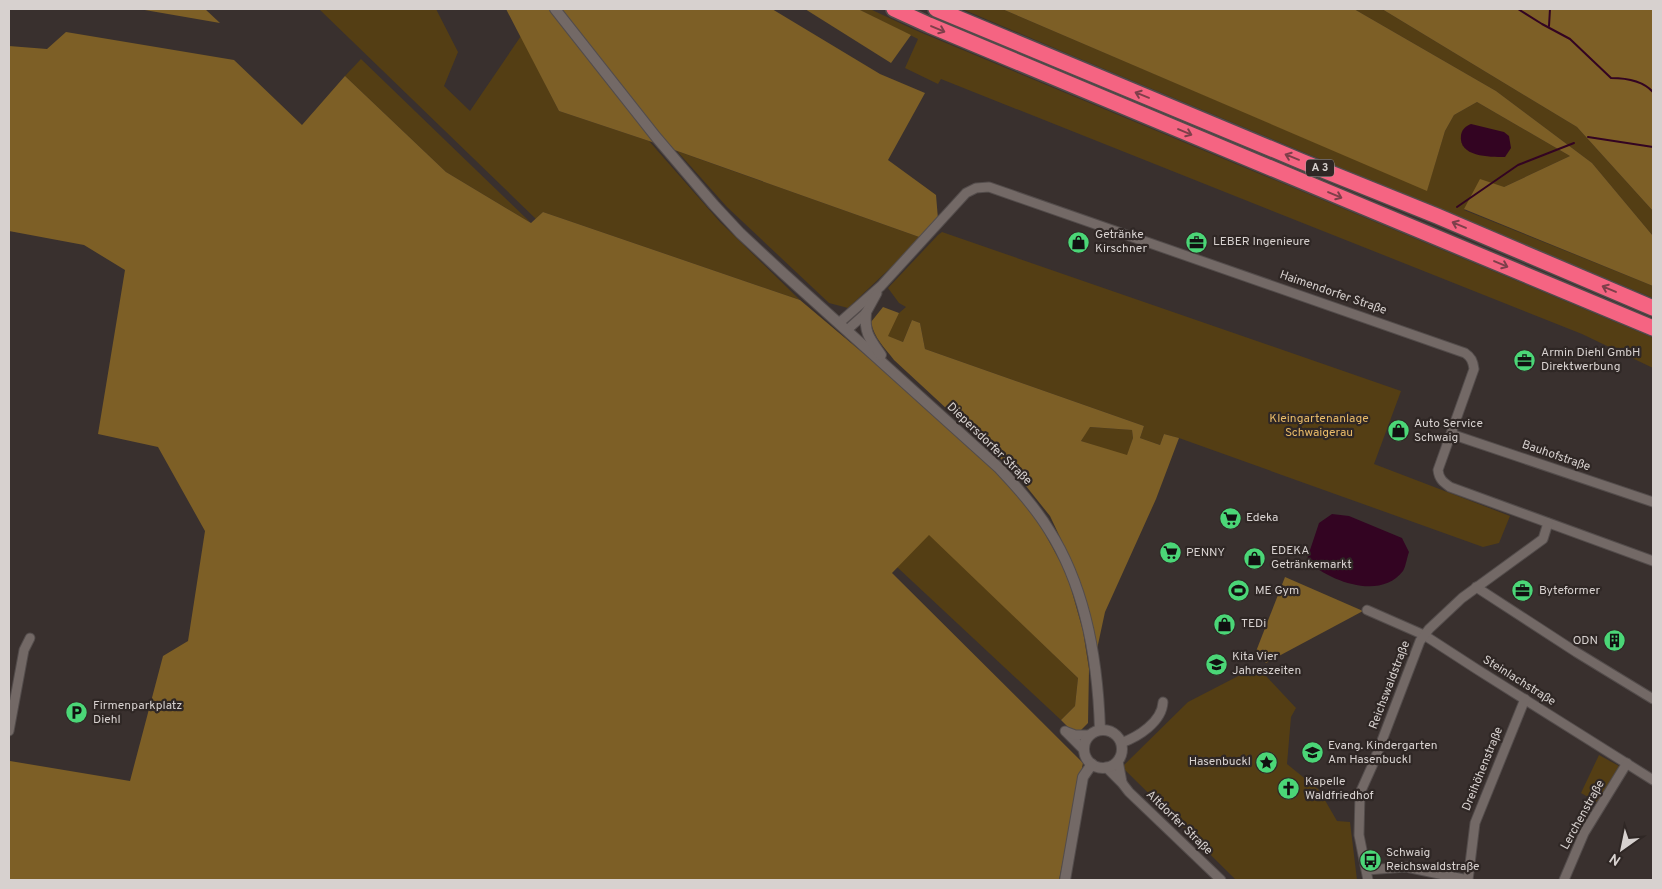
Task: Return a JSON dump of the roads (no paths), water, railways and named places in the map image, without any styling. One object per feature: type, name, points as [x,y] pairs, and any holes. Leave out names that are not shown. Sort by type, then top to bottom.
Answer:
[{"type":"highway","name":"A 3","points":[[894,9],[1653,328]]},
{"type":"highway","name":"A 3","points":[[936,9],[1437,216],[1653,308]]},
{"type":"street","name":"Diepersdorfer Straße","points":[[554,9],[656,137],[740,233],[999,468],[1025,496],[1050,530],[1071,574],[1082,606],[1099,695],[1095,733]]},
{"type":"street","name":"Haimendorfer Straße","points":[[839,323],[881,286],[966,192],[976,188],[989,187],[1466,353],[1470,356],[1474,369],[1438,470],[1439,477],[1443,482],[1450,487],[1653,561]]},
{"type":"street","name":"Haimendorfer Straße","points":[[847,330],[866,313],[881,286]]},
{"type":"street","points":[[866,313],[865,326],[869,338],[890,369]]},
{"type":"street","name":"Bauhofstraße","points":[[1451,434],[1653,502]]},
{"type":"street","name":"Reichswaldstraße","points":[[1368,880],[1359,835],[1360,793],[1420,641],[1462,598],[1543,539],[1548,523]]},
{"type":"street","points":[[1476,587],[1653,699]]},
{"type":"street","name":"Steinlachstraße","points":[[1367,610],[1424,635],[1653,780]]},
{"type":"street","points":[[9,731],[24,650],[30,638]]},
{"type":"street","name":"Dreihöhenstraße","points":[[1468,880],[1475,822],[1525,699]]},
{"type":"street","points":[[1121,743],[1143,732],[1157,718],[1163,708],[1163,702]]},
{"type":"street","points":[[1065,731],[1075,735],[1113,733],[1121,743],[1122,749],[1118,760],[1114,764],[1101,768],[1088,760],[1084,750],[1065,731]]},
{"type":"street","points":[[1084,750],[1087,739],[1095,733]]},
{"type":"street","points":[[1118,760],[1122,783]]},
{"type":"street","name":"Lerchenstraße","points":[[1564,880],[1584,834],[1627,763]]},
{"type":"street","points":[[1065,880],[1083,777],[1092,764]]},
{"type":"street","name":"Altdorfer Straße","points":[[1106,767],[1129,792],[1221,880]]},
{"type":"street","points":[[1367,870],[1406,868],[1468,880]]},
{"type":"waterway","points":[[1518,9],[1570,39],[1611,78],[1634,81],[1644,85],[1653,92]]},
{"type":"waterway","points":[[1549,26],[1550,9]]},
{"type":"waterway","points":[[1588,137],[1653,147]]},
{"type":"waterway","points":[[1457,207],[1518,165],[1574,143]]},
{"type":"place","name":"Getränke Kirschner","points":[[1079,242]]},
{"type":"place","name":"LEBER Ingenieure","points":[[1197,242]]},
{"type":"place","name":"Armin Diehl GmbH Direktwerbung","points":[[1525,360]]},
{"type":"place","name":"Auto Service Schwaig","points":[[1398,431]]},
{"type":"place","name":"Edeka","points":[[1230,518]]},
{"type":"place","name":"PENNY","points":[[1170,553]]},
{"type":"place","name":"EDEKA Getränkemarkt","points":[[1255,558]]},
{"type":"place","name":"ME Gym","points":[[1239,591]]},
{"type":"place","name":"Byteformer","points":[[1523,591]]},
{"type":"place","name":"TEDi","points":[[1225,624]]},
{"type":"place","name":"ODN","points":[[1614,641]]},
{"type":"place","name":"Kita Vier Jahreszeiten","points":[[1216,664]]},
{"type":"place","name":"Firmenparkplatz Diehl","points":[[77,713]]},
{"type":"place","name":"Evang. Kindergarten Am Hasenbuckl","points":[[1312,753]]},
{"type":"place","name":"Hasenbuckl","points":[[1267,762]]},
{"type":"place","name":"Kapelle Waldfriedhof","points":[[1289,789]]},
{"type":"place","name":"Schwaig Reichswaldstraße","points":[[1370,860]]},
{"type":"park label","name":"Kleingartenanlage Schwaigerau","points":[[1319,426]]}]
